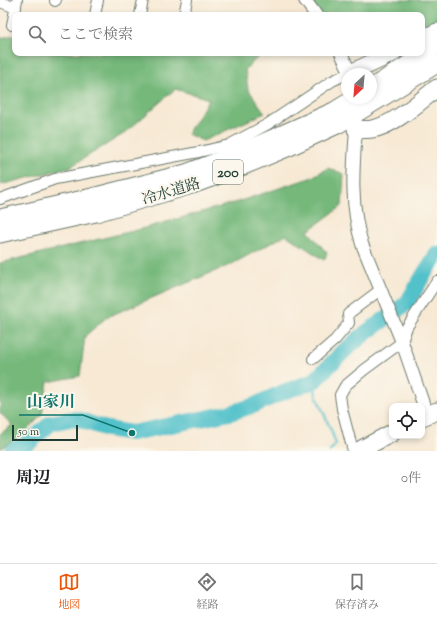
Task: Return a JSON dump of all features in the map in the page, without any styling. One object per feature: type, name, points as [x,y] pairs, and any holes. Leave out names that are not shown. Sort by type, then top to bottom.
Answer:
[{"type":"highway","points":[[425,38],[437,32]]},
{"type":"highway","points":[[425,54],[437,46]]},
{"type":"highway","points":[[362,68],[387,56]]},
{"type":"highway","points":[[377,84],[421,56]]},
{"type":"highway","name":"冷水道路","points":[[0,234],[96,212],[192,185],[241,167],[339,124],[437,64]]},
{"type":"highway","points":[[356,126],[372,129],[385,125],[406,112],[437,88]]},
{"type":"highway","name":"冷水道路","points":[[0,218],[92,197],[186,172],[237,154],[334,111],[345,104]]},
{"type":"highway","points":[[358,451],[389,435]]},
{"type":"street","points":[[96,12],[98,0]]},
{"type":"street","points":[[140,12],[142,0]]},
{"type":"street","points":[[185,12],[187,0]]},
{"type":"street","points":[[305,0],[314,12]]},
{"type":"street","points":[[0,2],[16,4]]},
{"type":"street","points":[[343,56],[347,68]]},
{"type":"street","points":[[0,199],[55,179],[229,145],[268,124],[332,81],[341,77]]},
{"type":"street","points":[[356,126],[353,167],[354,202],[362,244],[429,415]]},
{"type":"street","points":[[353,451],[342,409],[340,395],[345,386],[399,337],[437,281]]},
{"type":"street","points":[[313,359],[335,340],[348,323],[348,314],[380,290]]},
{"type":"green space","points":[[311,0],[437,0],[437,20],[425,25],[425,12],[319,12]]},
{"type":"green space","points":[[12,36],[12,56],[260,56],[245,69],[248,89],[265,113],[203,141],[187,134],[209,99],[175,89],[125,133],[70,167],[0,185],[0,38]]},
{"type":"green space","points":[[328,168],[344,174],[342,206],[308,231],[327,253],[324,260],[286,235],[232,264],[107,317],[85,336],[80,376],[48,382],[42,415],[24,433],[0,449],[0,434],[12,425],[0,413],[0,263],[145,228],[237,202],[310,178]]},
{"type":"waterway","points":[[12,451],[30,442],[51,423],[70,419],[80,420],[107,429],[132,433],[230,413],[255,405],[283,392],[314,381],[345,350],[407,303],[437,254]]},
{"type":"waterway","points":[[314,381],[316,395],[336,444],[330,451]]},
{"type":"place","name":"山家川","points":[[132,433]]}]
